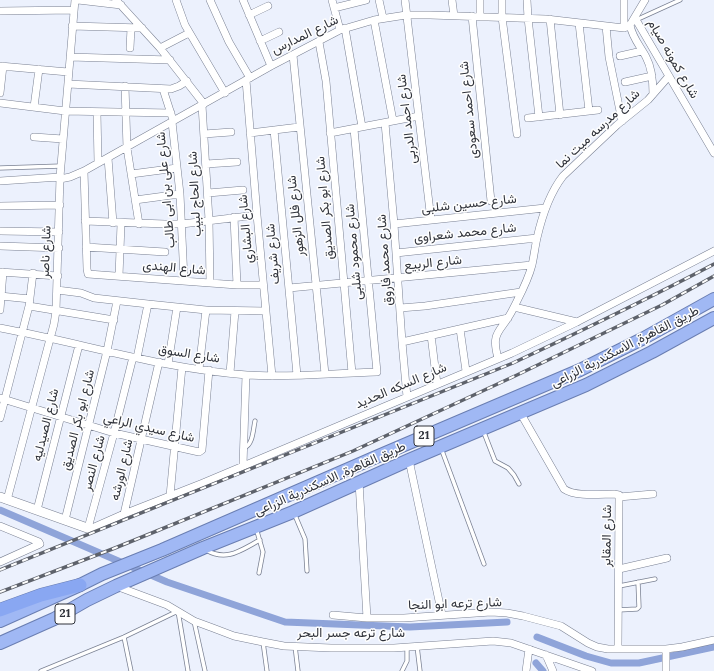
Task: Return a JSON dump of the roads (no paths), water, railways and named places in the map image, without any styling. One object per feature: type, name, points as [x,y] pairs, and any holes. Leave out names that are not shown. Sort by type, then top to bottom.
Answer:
[{"type":"highway","name":"طريق القاهرة, الاسكندرية الزراعى","points":[[0,621],[102,574],[162,550],[580,370],[644,338],[714,299]]},
{"type":"highway","name":"طريق القاهرة, الاسكندرية الزراعى","points":[[0,643],[54,619],[116,586],[203,548],[293,512],[409,460],[521,414],[593,382],[714,318]]},
{"type":"highway","points":[[0,610],[41,594],[80,585]]},
{"type":"street","points":[[76,0],[121,2],[126,11],[160,48],[187,81],[203,104]]},
{"type":"street","name":"شارع ناصر","points":[[4,499],[31,408],[56,311],[60,178],[72,26],[76,0]]},
{"type":"street","points":[[176,0],[189,33],[225,93]]},
{"type":"street","points":[[210,0],[228,42],[248,79]]},
{"type":"street","points":[[243,0],[271,66]]},
{"type":"street","points":[[332,0],[343,29],[362,127]]},
{"type":"street","points":[[334,8],[366,0]]},
{"type":"street","points":[[379,0],[383,18]]},
{"type":"street","name":"شارع احمد الدربى","points":[[404,0],[431,220]]},
{"type":"street","points":[[452,0],[454,16]]},
{"type":"street","points":[[480,0],[480,17]]},
{"type":"street","points":[[502,0],[502,17],[517,134]]},
{"type":"street","points":[[527,0],[539,117]]},
{"type":"street","points":[[624,0],[627,27],[649,63],[652,76],[653,94]]},
{"type":"street","points":[[627,27],[636,19],[645,0]]},
{"type":"street","points":[[249,15],[268,6]]},
{"type":"street","points":[[0,11],[74,10]]},
{"type":"street","name":"شارع المدارس","points":[[0,181],[70,177],[84,171],[271,66],[343,29],[374,20],[406,15],[472,16],[550,19],[579,24],[627,27]]},
{"type":"street","name":"شارع احمد سعودى","points":[[472,16],[491,201]]},
{"type":"street","points":[[550,19],[560,115]]},
{"type":"street","name":"شارع كمونه صيام","points":[[636,19],[714,153]]},
{"type":"street","name":"شارع محمد فاروق","points":[[374,20],[389,122],[394,224],[407,397]]},
{"type":"street","points":[[579,24],[590,111]]},
{"type":"street","points":[[72,26],[142,28]]},
{"type":"street","points":[[606,26],[609,57],[622,121]]},
{"type":"street","points":[[130,48],[131,28]]},
{"type":"street","points":[[260,41],[279,32]]},
{"type":"street","points":[[160,48],[189,33]]},
{"type":"street","name":"شارع ابو بكر الصديق","points":[[319,42],[326,81],[352,373]]},
{"type":"street","points":[[620,56],[642,51]]},
{"type":"street","name":"شارع فلل الزهور","points":[[293,55],[299,127],[325,374]]},
{"type":"street","points":[[70,57],[170,60]]},
{"type":"street","points":[[0,93],[2,66],[68,72]]},
{"type":"street","points":[[34,107],[39,69]]},
{"type":"street","points":[[626,82],[652,76]]},
{"type":"street","name":"شارع مدرسه ميت نما","points":[[498,358],[495,350],[496,334],[508,318],[526,282],[532,265],[545,208],[550,196],[563,176],[622,121],[643,104],[668,76]]},
{"type":"street","name":"شارع البشاري","points":[[248,79],[256,215],[272,376]]},
{"type":"street","points":[[68,84],[171,89],[187,81]]},
{"type":"street","points":[[125,86],[127,148],[139,224]]},
{"type":"street","name":"شارع على بن ابى طالب","points":[[162,88],[172,122],[180,194],[184,280]]},
{"type":"street","points":[[0,103],[65,111],[170,113]]},
{"type":"street","name":"شارع الحاج لبيب","points":[[203,104],[208,193],[210,283]]},
{"type":"street","points":[[528,118],[598,110]]},
{"type":"street","points":[[97,112],[98,163]]},
{"type":"street","points":[[330,134],[418,116]]},
{"type":"street","points":[[250,133],[299,127]]},
{"type":"street","name":"شارع محمود شلبى","points":[[354,129],[377,372]]},
{"type":"street","name":"شارع شريف","points":[[274,130],[297,375]]},
{"type":"street","points":[[204,134],[231,132]]},
{"type":"street","points":[[34,137],[63,139]]},
{"type":"street","points":[[108,158],[113,223]]},
{"type":"street","points":[[206,164],[237,162]]},
{"type":"street","points":[[131,174],[177,168]]},
{"type":"street","points":[[84,171],[86,247],[165,252]]},
{"type":"street","points":[[208,193],[243,190]]},
{"type":"street","points":[[135,200],[180,194]]},
{"type":"street","points":[[0,206],[60,205]]},
{"type":"street","name":"شارع حسين شلبى","points":[[394,224],[545,208]]},
{"type":"street","points":[[85,221],[121,224],[182,224],[256,215]]},
{"type":"street","points":[[234,217],[237,285]]},
{"type":"street","points":[[118,276],[121,224]]},
{"type":"street","points":[[0,230],[59,232]]},
{"type":"street","name":"شارع محمد شعراوى","points":[[396,253],[537,238]]},
{"type":"street","points":[[0,246],[59,248]]},
{"type":"street","name":"شارع الهندى","points":[[86,247],[88,274],[237,285],[263,285]]},
{"type":"street","name":"شارع السكه الحديد","points":[[89,529],[498,358],[577,322],[714,252]]},
{"type":"street","name":"شارع الربيع","points":[[289,288],[532,265]]},
{"type":"street","points":[[0,310],[2,272],[58,276]]},
{"type":"street","points":[[0,418],[2,399],[23,332],[30,302],[33,274]]},
{"type":"street","points":[[57,290],[81,293],[94,298],[206,310],[266,311]]},
{"type":"street","points":[[400,308],[425,306],[521,292]]},
{"type":"street","points":[[1,296],[30,302],[56,311],[114,320]]},
{"type":"street","name":"شارع ابو بكر الصديق","points":[[65,520],[107,351],[117,301]]},
{"type":"street","name":"شارع النصر","points":[[89,529],[136,357],[148,304]]},
{"type":"street","points":[[168,364],[177,307]]},
{"type":"street","points":[[514,307],[577,322]]},
{"type":"street","points":[[199,369],[206,310]]},
{"type":"street","points":[[230,373],[234,311]]},
{"type":"street","points":[[402,342],[508,318]]},
{"type":"street","name":"شارع السوق","points":[[0,328],[168,364],[246,375],[272,376],[377,372]]},
{"type":"street","points":[[460,329],[466,371]]},
{"type":"street","points":[[431,335],[436,384]]},
{"type":"street","name":"شارع الصيدليه","points":[[37,510],[80,345]]},
{"type":"street","name":"شارع الورشه","points":[[124,514],[160,362]]},
{"type":"street","points":[[170,496],[182,366]]},
{"type":"street","name":"شارع سيدي الراعي","points":[[2,399],[114,433],[175,447],[200,451],[202,450],[209,370]]},
{"type":"street","points":[[243,465],[246,375]]},
{"type":"street","name":"شارع المقابر","points":[[521,414],[564,489],[568,492],[576,494],[614,494],[619,495],[620,497],[618,649]]},
{"type":"street","points":[[409,460],[442,615]]},
{"type":"street","points":[[359,482],[367,618]]},
{"type":"street","points":[[620,497],[653,494]]},
{"type":"street","points":[[4,499],[89,529]]},
{"type":"street","points":[[0,526],[39,542],[40,544],[0,562]]},
{"type":"street","points":[[619,570],[667,558]]},
{"type":"street","name":"شارع ترعه جسر البحر","points":[[116,586],[167,605],[194,621],[234,636],[262,642],[331,648],[407,647],[493,641],[510,643],[592,671]]},
{"type":"street","name":"شارع ترعه ابو النجا","points":[[334,615],[367,618],[404,618],[491,612],[523,616],[561,626],[588,643],[597,647],[608,649],[666,652],[714,640]]},
{"type":"street","points":[[526,671],[529,649]]},
{"type":"street","points":[[666,652],[666,671]]},
{"type":"street","points":[[546,655],[553,671]]},
{"type":"lane","points":[[636,19],[680,0]]},
{"type":"lane","points":[[0,168],[61,166]]},
{"type":"lane","points":[[244,448],[248,447],[250,443],[255,421]]},
{"type":"lane","points":[[483,429],[495,461],[508,468],[519,484]]},
{"type":"lane","points":[[440,447],[484,564]]},
{"type":"lane","points":[[293,512],[305,539],[307,571]]},
{"type":"lane","points":[[256,527],[263,555],[259,574]]},
{"type":"lane","points":[[203,548],[215,555],[227,555],[260,540]]},
{"type":"lane","points":[[619,586],[655,579]]},
{"type":"lane","points":[[618,610],[637,609],[640,607],[638,582]]},
{"type":"lane","points":[[41,671],[124,637],[178,611],[188,671]]},
{"type":"lane","points":[[194,621],[204,671]]},
{"type":"lane","points":[[124,637],[131,671]]},
{"type":"lane","points":[[262,642],[267,671]]},
{"type":"lane","points":[[295,646],[298,671]]},
{"type":"lane","points":[[417,646],[420,671]]},
{"type":"lane","points":[[402,671],[407,661],[407,647]]},
{"type":"waterway","points":[[0,510],[167,582],[285,622],[410,627],[507,622]]},
{"type":"waterway","points":[[537,637],[586,656],[611,663],[639,663],[714,647]]},
{"type":"waterway","points":[[536,663],[543,671]]},
{"type":"railway","points":[[0,570],[513,363],[614,315],[714,264]]},
{"type":"railway","points":[[0,592],[115,548],[353,451],[517,375],[662,305],[714,276]]}]
